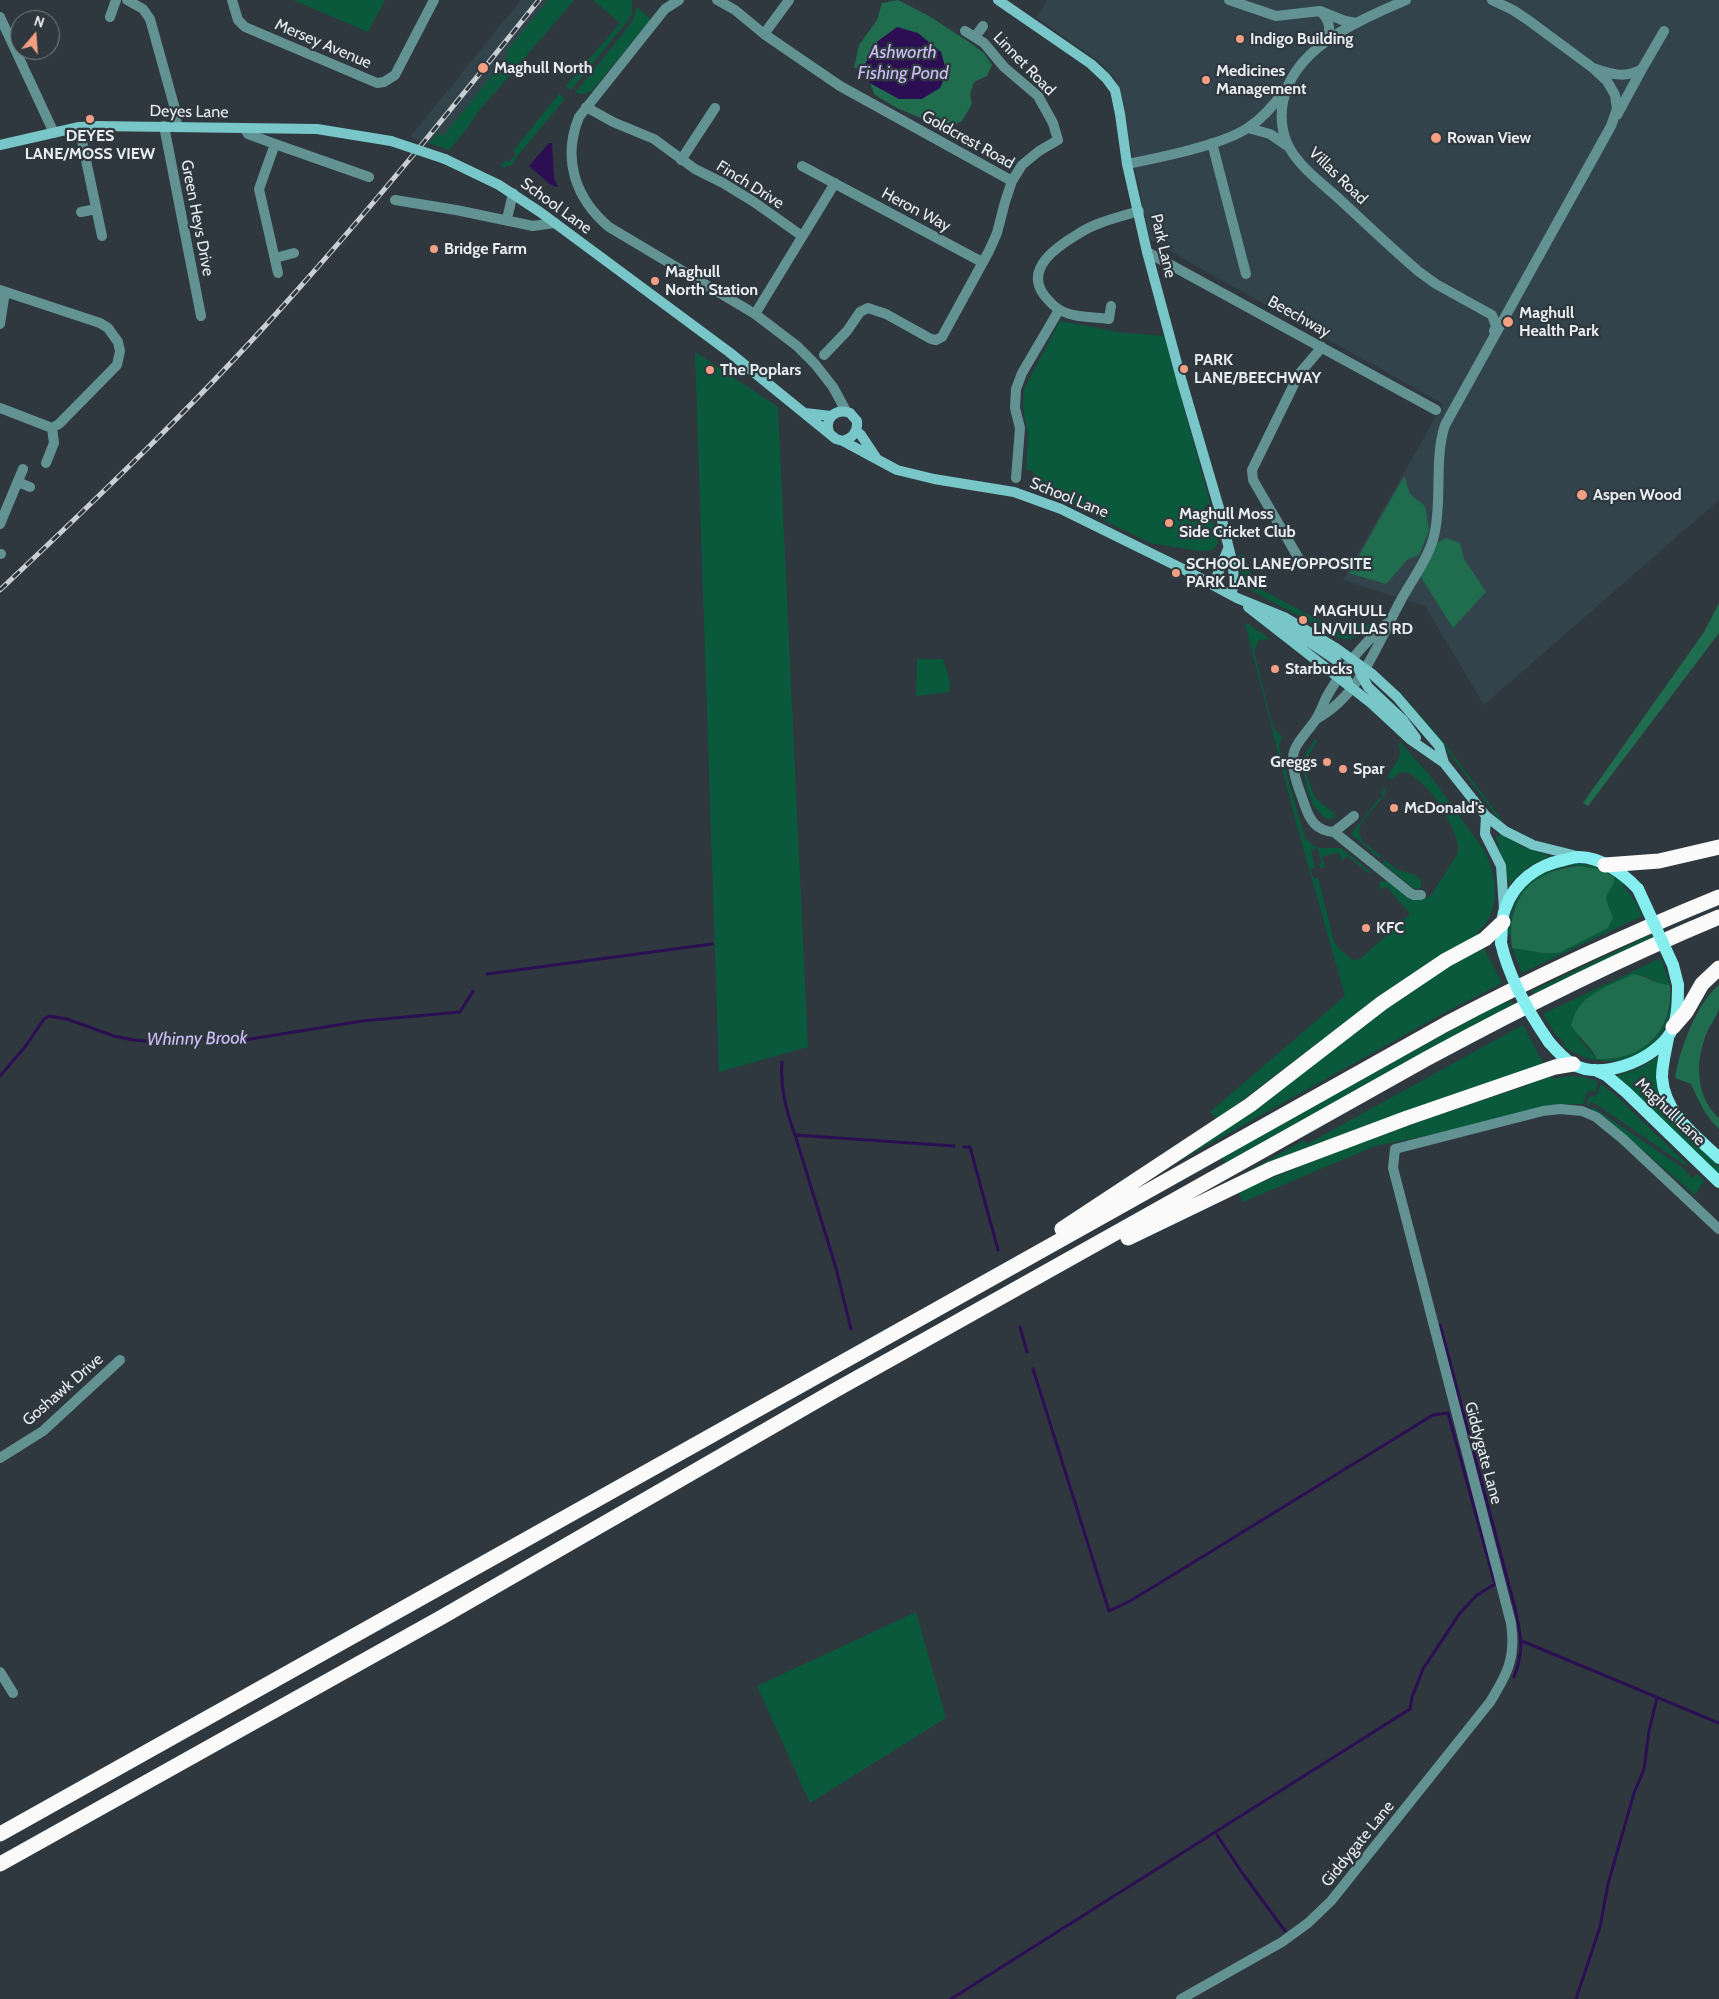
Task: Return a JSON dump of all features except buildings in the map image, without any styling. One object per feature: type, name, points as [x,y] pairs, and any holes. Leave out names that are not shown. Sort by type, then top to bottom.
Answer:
[{"type":"highway","points":[[1605,865],[1660,861],[1719,847]]},
{"type":"highway","points":[[0,1834],[947,1303],[1494,999],[1645,927],[1719,897]]},
{"type":"highway","points":[[947,1303],[1250,1105],[1382,1003],[1446,960],[1485,939],[1504,916]]},
{"type":"highway","points":[[0,1864],[459,1607],[824,1397],[1496,1022],[1596,971],[1719,916]]},
{"type":"highway","points":[[1670,1032],[1686,1012],[1702,984],[1719,968]]},
{"type":"highway","points":[[1021,1287],[1083,1261],[1272,1168],[1407,1118],[1555,1067],[1573,1064]]},
{"type":"main road","points":[[1605,865],[1578,857],[1545,865],[1532,872],[1515,889],[1504,916],[1501,943],[1506,962],[1540,1029],[1549,1042],[1573,1064],[1595,1070],[1614,1069],[1632,1064],[1649,1054],[1670,1032]]},
{"type":"main road","name":"Maghull Lane","points":[[1605,865],[1629,879],[1638,889],[1644,898],[1673,964],[1678,985],[1678,999],[1662,1078],[1668,1101],[1681,1121],[1719,1158]]},
{"type":"main road","name":"Maghull Lane","points":[[1595,1070],[1606,1075],[1626,1092],[1719,1182]]},
{"type":"street","points":[[110,17],[116,0]]},
{"type":"street","points":[[127,0],[143,9],[150,19],[175,109],[177,126]]},
{"type":"street","name":"Mersey Avenue","points":[[232,0],[238,20],[245,27],[377,83],[384,82],[395,74],[434,0]]},
{"type":"street","points":[[679,0],[665,9],[578,117],[570,157],[578,189],[592,211],[618,233],[754,314],[797,346],[815,364],[833,387],[846,411],[854,416],[856,431],[851,438],[843,440]]},
{"type":"street","name":"Goldcrest Road","points":[[717,0],[735,10],[764,34],[840,86],[1012,181],[997,233],[944,335],[939,339],[931,339],[886,314],[868,308],[860,312],[848,331],[824,355]]},
{"type":"street","points":[[764,34],[788,0]]},
{"type":"street","name":"Park Lane","points":[[998,0],[1092,64],[1111,85],[1119,105],[1127,164],[1147,252],[1182,382],[1219,508],[1233,565],[1234,597]]},
{"type":"street","points":[[1230,0],[1276,16],[1320,11],[1345,21],[1357,23]]},
{"type":"street","name":"Villas Road","points":[[1406,0],[1357,23],[1323,44],[1300,65],[1286,88],[1281,118],[1288,147],[1308,171],[1418,271],[1436,284],[1492,315]]},
{"type":"street","points":[[1492,0],[1528,20],[1608,81],[1615,95],[1616,109],[1612,124]]},
{"type":"street","points":[[1320,11],[1327,17],[1330,26],[1330,32],[1323,44]]},
{"type":"street","points":[[0,17],[54,133]]},
{"type":"street","name":"Linnet Road","points":[[975,37],[982,26]]},
{"type":"street","name":"Linnet Road","points":[[966,31],[984,44],[1004,67],[1038,96],[1054,123],[1058,140],[1039,150],[1022,165],[1012,181]]},
{"type":"street","points":[[1316,719],[1332,711],[1363,672],[1433,540],[1440,496],[1441,436],[1445,425],[1664,31]]},
{"type":"street","points":[[1593,68],[1607,73],[1628,76],[1642,69]]},
{"type":"street","points":[[1127,164],[1233,136],[1248,128],[1268,111],[1286,88]]},
{"type":"street","name":"Finch Drive","points":[[586,107],[614,122],[654,139],[681,160],[754,202],[802,236]]},
{"type":"street","points":[[681,160],[715,108]]},
{"type":"street","name":"Green Heys Drive","points":[[164,126],[201,316]]},
{"type":"street","name":"Deyes Lane","points":[[0,145],[79,127],[177,126],[244,128],[248,134],[369,177]]},
{"type":"street","points":[[79,127],[102,236]]},
{"type":"street","name":"School Lane","points":[[244,128],[317,130],[391,141],[445,159],[485,178],[513,194],[555,223],[729,352],[836,439],[843,440],[896,470],[934,479],[997,489],[1032,498],[1103,529],[1213,585],[1234,597],[1341,676],[1351,688],[1422,748],[1444,763]]},
{"type":"street","points":[[1248,128],[1270,134],[1288,147]]},
{"type":"street","points":[[1212,143],[1246,274]]},
{"type":"street","points":[[275,144],[259,189],[278,273]]},
{"type":"street","name":"Heron Way","points":[[802,166],[982,262]]},
{"type":"street","points":[[754,314],[835,183]]},
{"type":"street","points":[[507,220],[513,194]]},
{"type":"street","points":[[395,200],[533,226],[555,223]]},
{"type":"street","points":[[81,212],[96,209]]},
{"type":"street","points":[[1111,306],[1109,319],[1072,314],[1059,310],[1045,297],[1039,286],[1038,274],[1044,259],[1080,232],[1139,211]]},
{"type":"street","name":"Beechway","points":[[1147,252],[1436,410]]},
{"type":"street","points":[[274,258],[294,253]]},
{"type":"street","points":[[0,324],[3,291],[100,323],[115,336],[120,348],[115,368],[60,424],[52,428],[0,408]]},
{"type":"street","points":[[1016,478],[1020,428],[1015,408],[1016,389],[1022,373],[1059,310]]},
{"type":"street","points":[[1493,337],[1496,326],[1492,315],[1500,316],[1506,313]]},
{"type":"street","points":[[1302,564],[1253,480],[1252,470],[1299,374],[1322,347]]},
{"type":"street","points":[[829,432],[828,423],[833,414],[833,387]]},
{"type":"street","name":"School Lane","points":[[805,413],[833,414],[846,411]]},
{"type":"street","points":[[46,463],[54,443],[52,428]]},
{"type":"street","points":[[856,431],[861,435],[877,460]]},
{"type":"street","points":[[0,524],[23,469]]},
{"type":"street","points":[[18,482],[30,487]]},
{"type":"street","points":[[1213,585],[1228,549]]},
{"type":"street","name":"School Lane","points":[[1234,597],[1286,618],[1332,645],[1353,660],[1363,672],[1397,698],[1439,746],[1444,763]]},
{"type":"street","name":"School Lane","points":[[1261,608],[1336,660],[1341,676]]},
{"type":"street","points":[[1390,618],[1371,636],[1341,676],[1326,698],[1316,719],[1298,743],[1292,756],[1295,777],[1309,818],[1323,830],[1334,832],[1410,893],[1421,895]]},
{"type":"street","name":"School Lane","points":[[1363,672],[1368,687],[1403,720],[1422,748]]},
{"type":"street","points":[[1444,763],[1486,816],[1505,831],[1522,841],[1578,857]]},
{"type":"street","points":[[1334,832],[1354,816]]},
{"type":"street","points":[[1486,816],[1485,834],[1501,866],[1504,916]]},
{"type":"street","name":"Giddygate Lane","points":[[1182,1999],[1282,1942],[1308,1923],[1331,1901],[1490,1702],[1505,1677],[1510,1664],[1513,1651],[1511,1622],[1393,1168],[1395,1149],[1420,1141],[1543,1112],[1560,1109],[1582,1111],[1596,1117],[1623,1139],[1719,1229]]},
{"type":"street","name":"Goshawk Drive","points":[[0,1458],[43,1431],[120,1360]]},
{"type":"street","points":[[0,1672],[13,1693]]},
{"type":"shaded area","points":[[521,0],[574,0],[478,112],[449,150],[410,137]]},
{"type":"shaded area","name":"Maghull Health Park","points":[[1047,0],[1719,0],[1719,500],[1484,705],[1425,606],[1343,580],[1443,404],[1150,240],[1117,81],[1102,64],[1036,17]]},
{"type":"green space","points":[[293,0],[385,0],[368,32]]},
{"type":"green space","points":[[548,0],[574,0],[478,112],[449,150],[429,143],[438,133],[443,136],[509,54],[506,52]]},
{"type":"green space","points":[[593,0],[632,0],[632,14],[571,90],[566,86],[620,23]]},
{"type":"green space","points":[[898,0],[929,16],[969,42],[984,53],[992,65],[987,76],[974,82],[970,94],[972,104],[962,121],[947,129],[897,108],[875,95],[870,83],[899,99],[878,41],[863,68],[854,68],[859,45],[877,20],[882,3]]},
{"type":"green space","points":[[637,7],[651,19],[592,91],[584,94],[575,93],[629,26]]},
{"type":"green space","points":[[559,94],[565,99],[518,155],[512,165],[500,166],[506,160],[509,162],[516,154],[513,151]]},
{"type":"green space","points":[[1060,321],[1114,332],[1164,336],[1210,503],[1204,507],[1207,515],[1212,518],[1218,543],[1213,550],[1200,551],[1150,543],[1095,516],[1032,489],[1034,472],[1026,469],[1028,437],[1023,408],[1024,389]]},
{"type":"green space","points":[[695,352],[778,407],[808,1047],[719,1072]]},
{"type":"green space","points":[[1403,478],[1405,478],[1410,494],[1425,506],[1429,531],[1419,555],[1408,559],[1386,584],[1349,573]]},
{"type":"green space","points":[[1446,538],[1460,543],[1464,559],[1486,592],[1453,628],[1419,574],[1435,544]]},
{"type":"green space","points":[[1243,554],[1253,579],[1260,589],[1340,631],[1364,621],[1373,627],[1365,636],[1341,639],[1254,592],[1246,585],[1242,577],[1238,556]]},
{"type":"green space","points":[[1719,603],[1719,633],[1588,806],[1583,803],[1704,632]]},
{"type":"green space","points":[[1247,623],[1270,639],[1259,640],[1254,651],[1272,724],[1283,738],[1279,747],[1305,838],[1314,846],[1320,848],[1341,848],[1371,872],[1370,874],[1347,856],[1342,861],[1339,852],[1322,857],[1325,867],[1320,868],[1319,864],[1322,863],[1317,848],[1311,850],[1315,868],[1310,869],[1314,879],[1318,878],[1334,942],[1343,952],[1353,960],[1360,959],[1410,914],[1386,886],[1380,890],[1379,883],[1387,881],[1414,900],[1425,899],[1432,894],[1458,853],[1456,839],[1449,821],[1440,805],[1426,787],[1408,772],[1399,773],[1391,780],[1388,778],[1399,758],[1400,749],[1398,744],[1401,743],[1432,778],[1485,852],[1492,872],[1495,894],[1494,905],[1490,915],[1477,932],[1479,936],[1464,945],[1447,951],[1392,987],[1217,1119],[1210,1112],[1345,996],[1297,826],[1245,624]]},
{"type":"green space","points":[[917,659],[943,659],[950,682],[949,692],[916,696]]},
{"type":"green space","points":[[1399,691],[1442,740],[1502,820],[1500,821],[1440,741]]},
{"type":"green space","points":[[1316,739],[1318,740],[1307,758],[1307,775],[1315,798],[1335,814],[1334,818],[1327,818],[1320,814],[1314,806],[1304,776],[1304,759],[1307,751]]},
{"type":"green space","points":[[1387,785],[1384,796],[1361,823],[1359,832],[1362,841],[1381,856],[1379,858],[1351,834],[1383,795],[1381,793]]},
{"type":"green space","points":[[1503,833],[1521,846],[1550,856],[1528,867],[1509,884],[1496,837]]},
{"type":"green space","points":[[1385,860],[1398,870],[1415,875],[1421,880],[1421,887],[1419,889],[1413,888],[1382,863]]},
{"type":"green space","points":[[1578,863],[1600,867],[1624,883],[1622,884],[1637,904],[1642,916],[1522,973],[1512,948],[1542,953],[1610,908],[1605,901],[1606,893],[1614,884],[1583,867],[1564,867],[1549,873],[1525,891],[1516,906],[1511,924],[1511,935],[1508,935],[1514,906],[1528,884],[1550,870]]},
{"type":"green space","points":[[1578,866],[1599,869],[1614,877],[1614,884],[1607,897],[1613,918],[1608,928],[1558,953],[1542,953],[1512,948],[1511,931],[1513,915],[1525,890],[1534,881],[1547,874]]},
{"type":"green space","points":[[1650,935],[1652,939],[1534,995],[1532,991]]},
{"type":"green space","points":[[1483,947],[1502,983],[1442,1014],[1163,1170],[1438,970]]},
{"type":"green space","points":[[1661,958],[1670,985],[1663,985],[1645,976],[1633,974],[1600,991],[1579,1038],[1597,1059],[1626,1055],[1639,1049],[1659,1031],[1666,1019],[1670,1006],[1671,991],[1674,990],[1668,1022],[1653,1043],[1642,1052],[1630,1058],[1616,1061],[1603,1061],[1589,1058],[1563,1046],[1565,1043],[1556,1035],[1543,1014]]},
{"type":"green space","points":[[1633,974],[1661,984],[1670,985],[1670,1001],[1667,1016],[1661,1029],[1641,1049],[1628,1055],[1597,1059],[1571,1025],[1575,1013],[1595,993]]},
{"type":"green space","points":[[1719,985],[1719,1008],[1703,1043],[1699,1066],[1701,1089],[1705,1100],[1719,1118],[1719,1129],[1706,1114],[1691,1084],[1675,1078],[1680,1054],[1696,1015],[1703,1003]]},
{"type":"green space","points":[[1511,1001],[1514,1006],[1226,1165],[1221,1156],[1503,1002],[1504,1004]]},
{"type":"green space","points":[[1523,1025],[1544,1065],[1233,1180],[1304,1140],[1307,1144]]},
{"type":"green space","points":[[1657,1057],[1657,1067],[1689,1137],[1719,1166],[1719,1175],[1616,1076],[1640,1068]]},
{"type":"green space","points":[[1550,1074],[1552,1079],[1575,1076],[1598,1082],[1595,1092],[1588,1090],[1583,1104],[1557,1104],[1436,1134],[1375,1146],[1243,1202],[1238,1192],[1382,1135],[1529,1085],[1538,1078]]},
{"type":"green space","points":[[1601,1084],[1687,1164],[1686,1166],[1596,1104],[1590,1102],[1588,1107],[1586,1105],[1590,1095],[1596,1097]]},
{"type":"green space","points":[[1593,1107],[1684,1169],[1692,1178],[1697,1174],[1704,1181],[1695,1195],[1609,1121],[1592,1110]]},
{"type":"green space","points":[[916,1612],[946,1718],[810,1803],[757,1686]]},
{"type":"water","name":"Ashworth Fishing Pond","points":[[897,27],[918,33],[941,52],[947,73],[940,88],[922,99],[899,99],[870,83],[863,68],[878,41]]},
{"type":"water","points":[[549,143],[552,143],[554,179],[558,187],[551,185],[529,166]]},
{"type":"waterway","points":[[487,974],[712,944]]},
{"type":"waterway","name":"Whinny Brook","points":[[0,1076],[25,1047],[44,1019],[49,1016],[67,1019],[114,1036],[133,1040],[196,1038],[232,1042],[362,1021],[460,1012],[473,991]]},
{"type":"waterway","points":[[782,1062],[784,1099],[795,1135]]},
{"type":"waterway","points":[[851,1329],[836,1268],[795,1135],[954,1146]]},
{"type":"waterway","points":[[964,1147],[970,1147],[998,1250]]},
{"type":"waterway","points":[[1440,1325],[1515,1608],[1521,1650],[1514,1677]]},
{"type":"waterway","points":[[1020,1327],[1027,1352]]},
{"type":"waterway","points":[[951,1999],[1410,1709],[1412,1697],[1423,1669],[1460,1613],[1477,1595],[1495,1584],[1448,1413],[1433,1415],[1130,1601],[1109,1611],[1033,1369]]},
{"type":"waterway","points":[[1522,1641],[1719,1723]]},
{"type":"waterway","points":[[1576,1999],[1600,1927],[1608,1884],[1634,1793],[1644,1769],[1649,1731],[1657,1698]]},
{"type":"waterway","points":[[1217,1835],[1285,1931]]},
{"type":"railway","points":[[0,590],[153,442],[264,327],[392,181],[539,0]]},
{"type":"place","name":"Indigo Building","points":[[1240,39]]},
{"type":"place","name":"Maghull North","points":[[483,68]]},
{"type":"place","name":"Medicines Management","points":[[1206,80]]},
{"type":"place","name":"DEYES LANE/MOSS VIEW","points":[[90,119]]},
{"type":"place","name":"Rowan View","points":[[1436,138]]},
{"type":"place","name":"Bridge Farm","points":[[434,249]]},
{"type":"place","name":"Maghull North Station","points":[[655,281]]},
{"type":"place","name":"Maghull Health Park","points":[[1508,322]]},
{"type":"place","name":"PARK LANE/BEECHWAY","points":[[1184,369]]},
{"type":"place","name":"The Poplars","points":[[710,370]]},
{"type":"place","name":"Aspen Wood","points":[[1582,495]]},
{"type":"place","name":"Maghull Moss Side Cricket Club","points":[[1169,523]]},
{"type":"place","name":"SCHOOL LANE/OPPOSITE PARK LANE","points":[[1176,573]]},
{"type":"place","name":"MAGHULL LN/VILLAS RD","points":[[1303,620]]},
{"type":"place","name":"Starbucks","points":[[1275,669]]},
{"type":"place","name":"Greggs","points":[[1327,762]]},
{"type":"place","name":"Spar","points":[[1343,769]]},
{"type":"place","name":"McDonald's","points":[[1394,808]]},
{"type":"place","name":"KFC","points":[[1366,928]]}]
